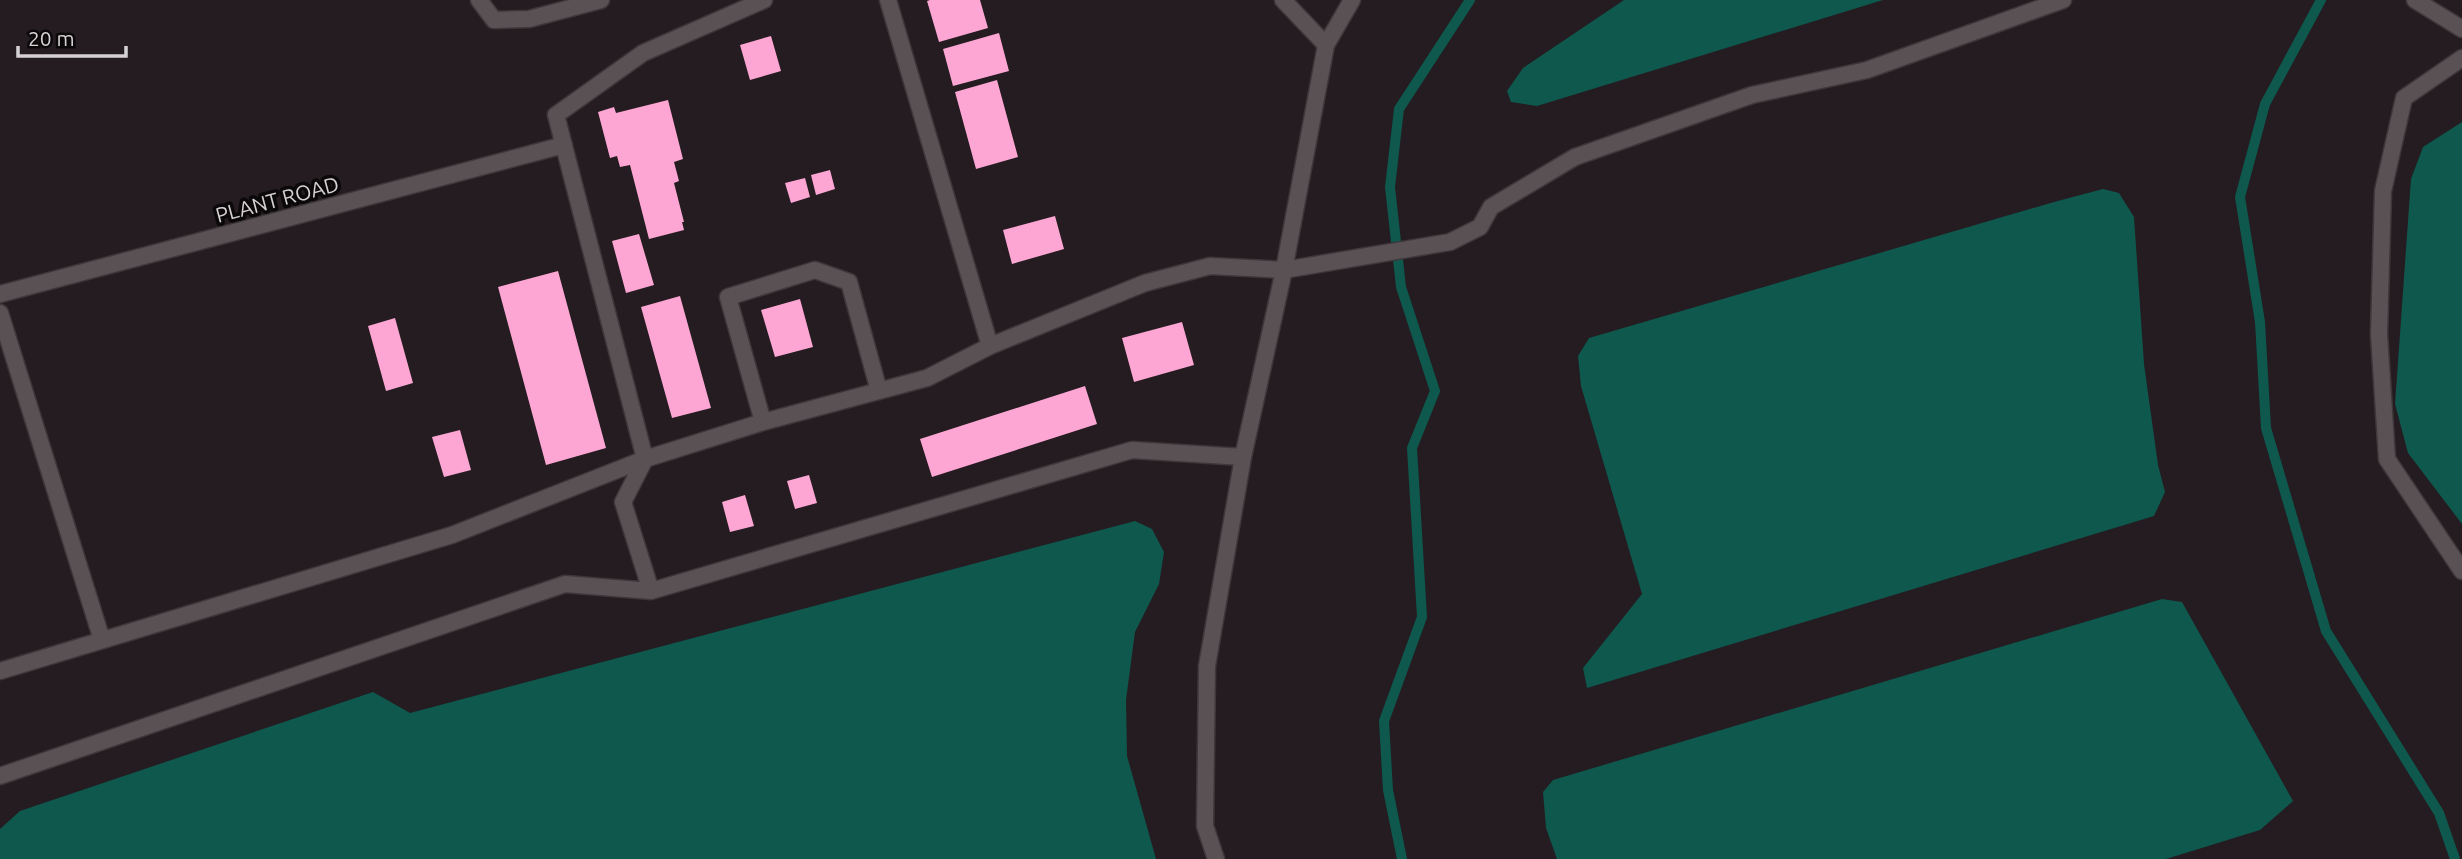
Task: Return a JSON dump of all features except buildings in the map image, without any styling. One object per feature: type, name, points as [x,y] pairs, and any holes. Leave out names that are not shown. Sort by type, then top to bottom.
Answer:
[{"type":"lane","points":[[479,0],[494,20],[529,19],[601,0]]},
{"type":"lane","points":[[651,591],[623,502],[645,459],[556,115],[643,53],[764,0]]},
{"type":"lane","points":[[888,0],[990,346]]},
{"type":"lane","points":[[1283,0],[1326,45]]},
{"type":"lane","points":[[1216,859],[1205,826],[1206,666],[1242,457],[1284,270],[1326,45],[1352,0]]},
{"type":"lane","points":[[0,671],[452,535],[645,459],[764,422],[927,378],[990,346],[1145,283],[1210,266],[1284,270],[1450,242],[1480,227],[1492,207],[1575,157],[1752,95],[1867,70],[2063,0]]},
{"type":"lane","points":[[2416,0],[2462,29]]},
{"type":"lane","points":[[2462,58],[2404,98],[2384,191],[2379,334],[2387,460],[2462,571]]},
{"type":"lane","name":"PLANT ROAD","points":[[0,294],[565,145]]},
{"type":"lane","points":[[764,422],[728,297],[815,270],[849,282],[879,391]]},
{"type":"lane","points":[[0,313],[102,640]]},
{"type":"lane","points":[[0,776],[565,584],[651,591],[1132,450],[1242,457]]},
{"type":"shaded area","points":[[1624,0],[1883,0],[1537,106],[1511,102],[1507,91],[1523,68]]},
{"type":"shaded area","points":[[2462,122],[2462,524],[2408,453],[2395,404],[2411,179],[2423,147]]},
{"type":"shaded area","points":[[2103,189],[2119,193],[2134,217],[2144,364],[2158,465],[2165,492],[2154,516],[1587,688],[1583,668],[1642,594],[1581,386],[1578,356],[1589,338]]},
{"type":"shaded area","points":[[1135,521],[1152,529],[1164,552],[1159,584],[1135,632],[1126,700],[1127,756],[1156,859],[0,859],[0,829],[20,811],[373,692],[410,713]]},
{"type":"shaded area","points":[[2162,599],[2182,602],[2293,801],[2260,830],[2166,859],[1557,859],[1546,828],[1543,792],[1553,780]]},
{"type":"waterway","points":[[1402,859],[1388,790],[1384,721],[1422,617],[1412,448],[1435,391],[1401,287],[1390,187],[1399,109],[1470,0]]},
{"type":"waterway","points":[[2321,0],[2265,104],[2240,197],[2260,322],[2266,428],[2326,631],[2439,813],[2455,859]]}]
